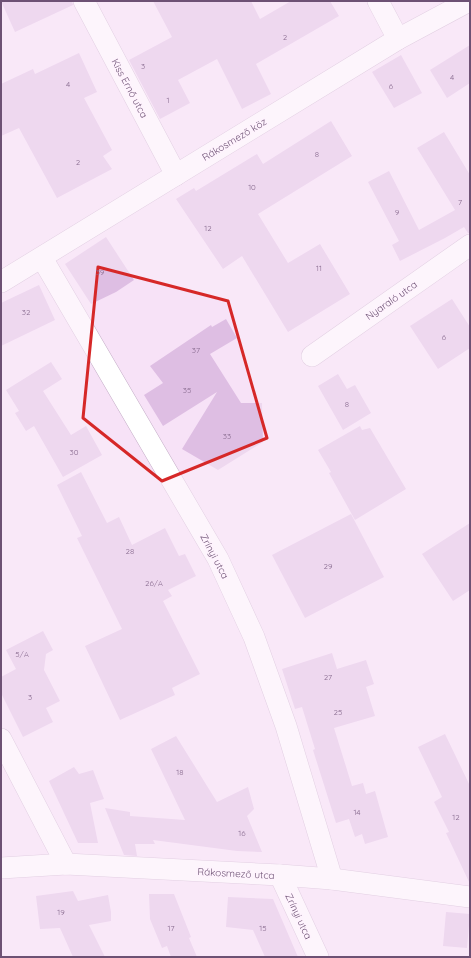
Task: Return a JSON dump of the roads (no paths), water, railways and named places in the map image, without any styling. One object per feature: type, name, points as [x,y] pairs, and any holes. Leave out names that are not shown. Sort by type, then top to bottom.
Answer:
[{"type":"street","name":"Kiss Ernő utca","points":[[84,1],[176,175]]},
{"type":"street","points":[[378,1],[398,39]]},
{"type":"street","name":"Rákosmező köz","points":[[1,282],[398,39],[469,1]]},
{"type":"street","name":"Nyaraló utca","points":[[312,356],[470,245]]},
{"type":"street","name":"Zrínyi utca","points":[[42,258],[218,559],[254,637],[286,726],[332,879]]},
{"type":"street","points":[[1,739],[66,864]]},
{"type":"street","name":"Rákosmező utca","points":[[1,868],[66,864],[280,875],[332,879],[470,897]]},
{"type":"street","name":"Zrínyi utca","points":[[280,875],[318,957]]}]
